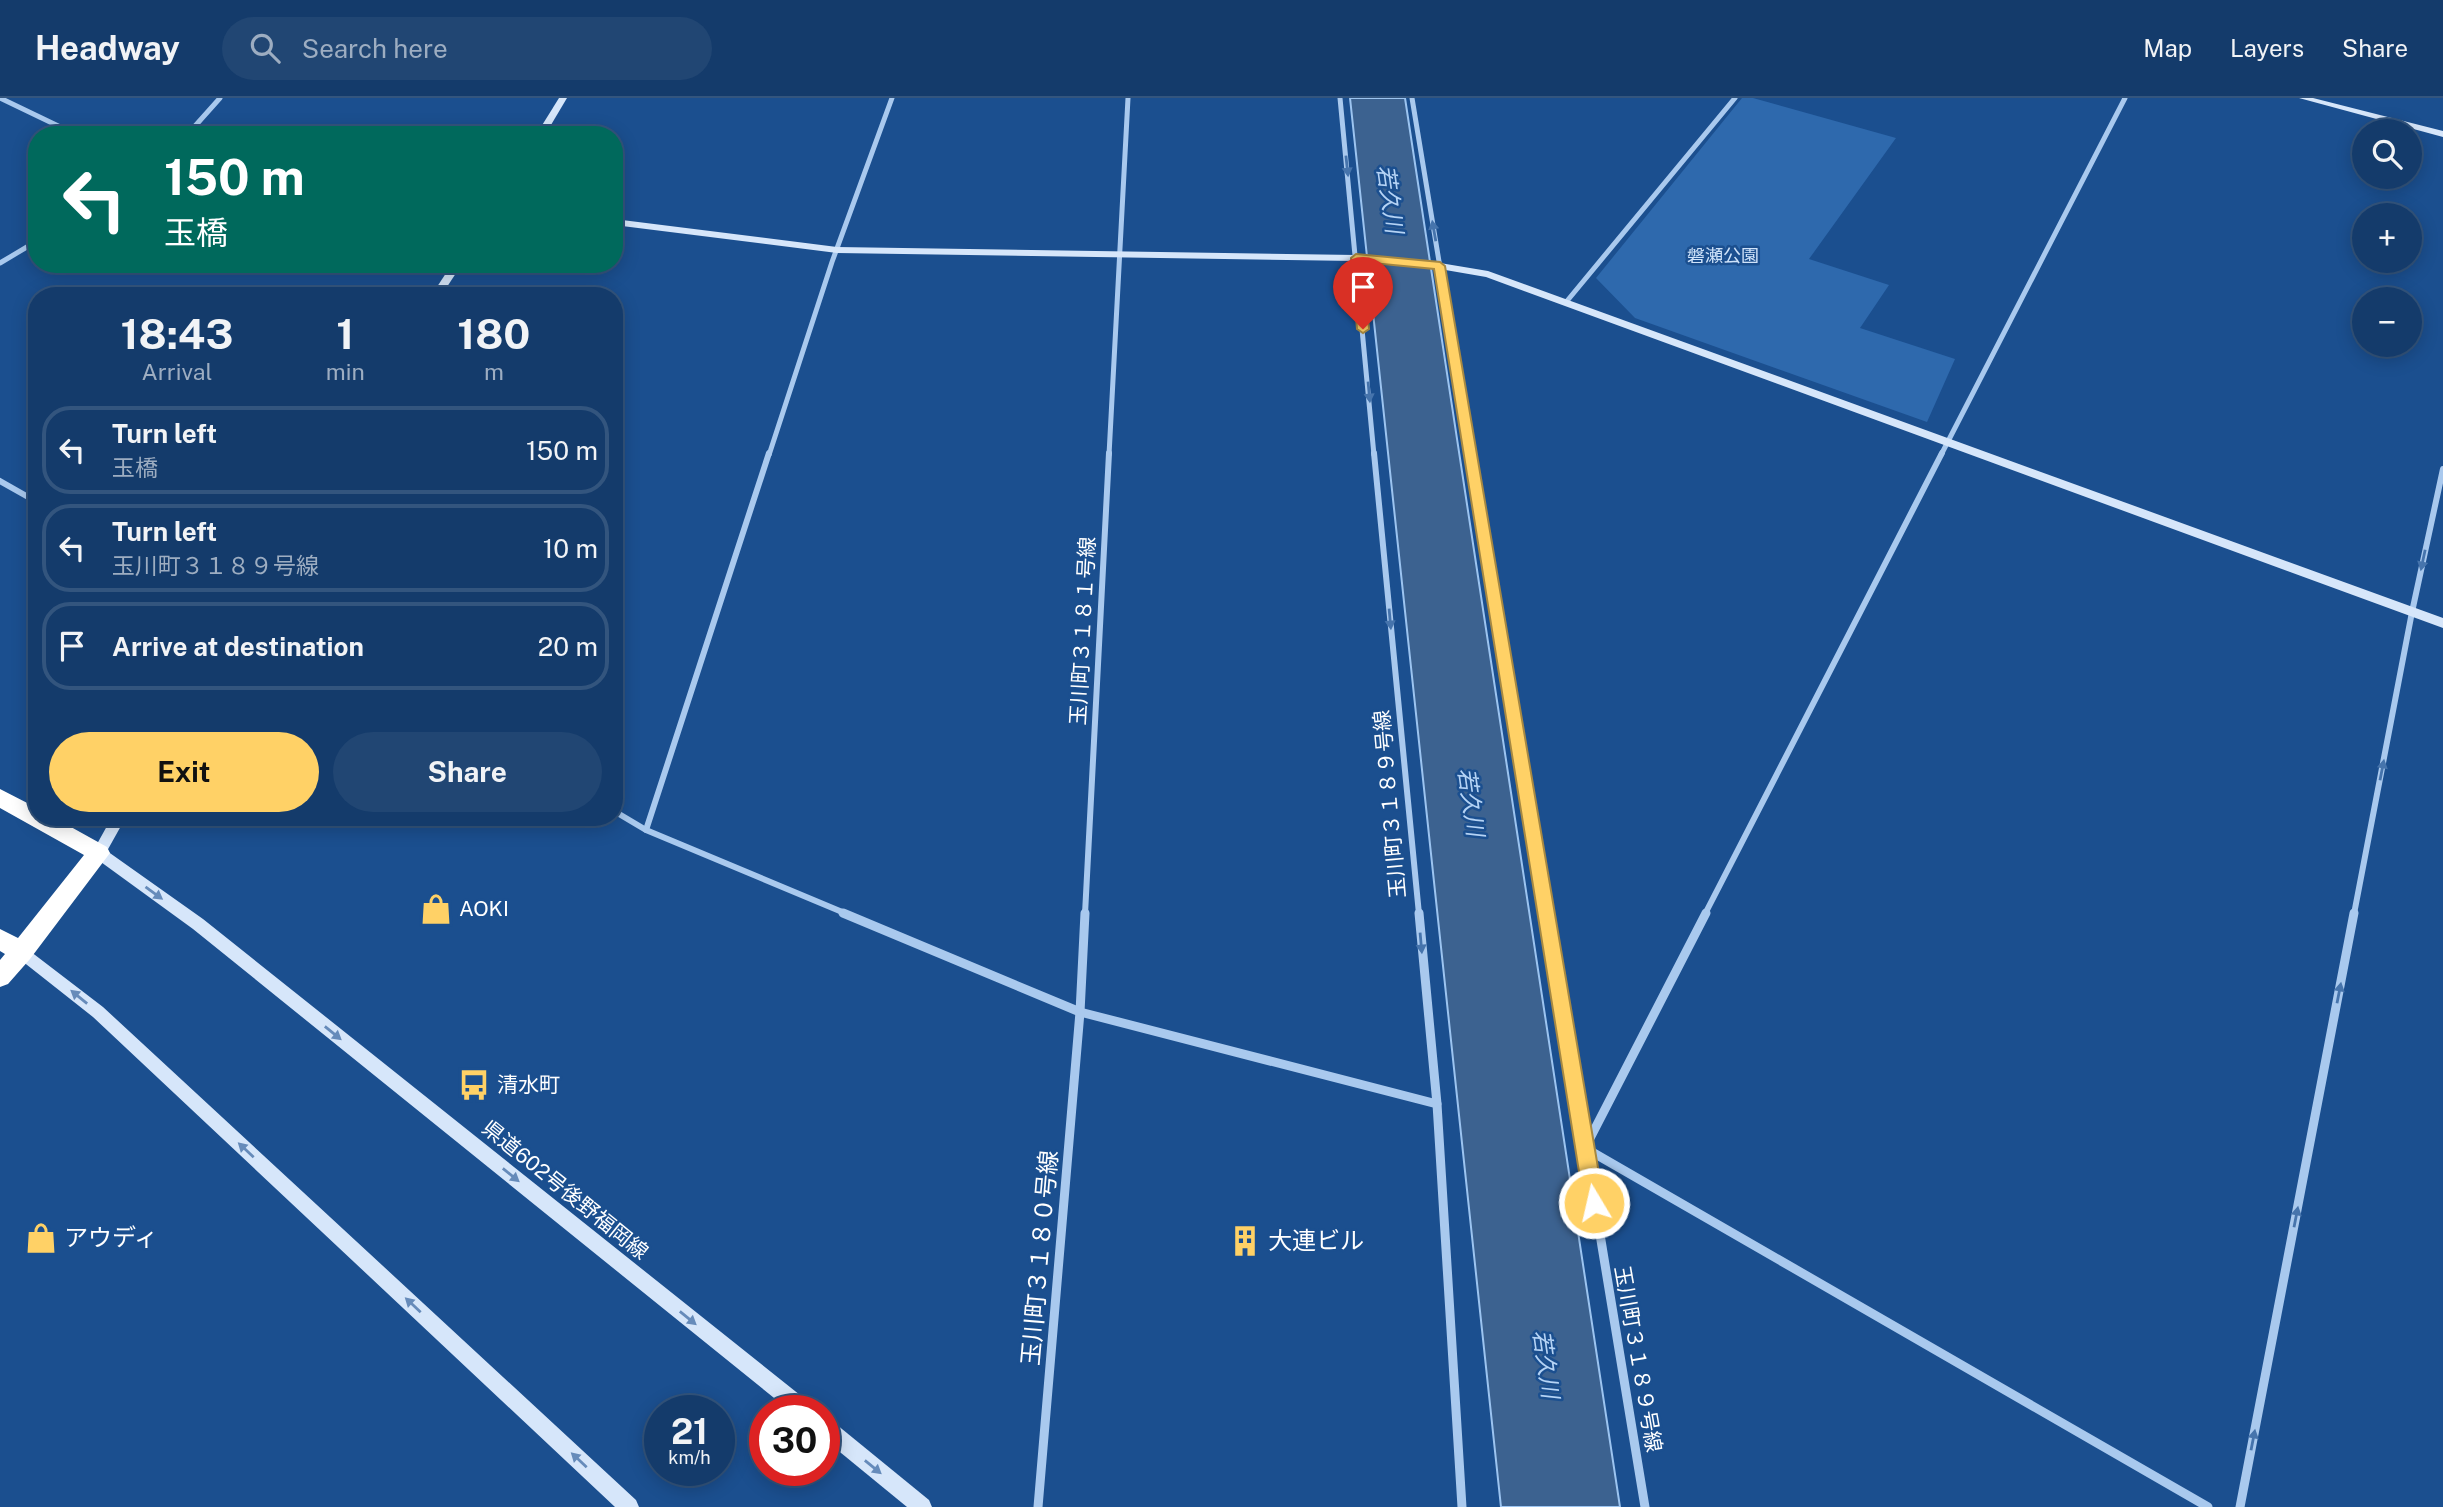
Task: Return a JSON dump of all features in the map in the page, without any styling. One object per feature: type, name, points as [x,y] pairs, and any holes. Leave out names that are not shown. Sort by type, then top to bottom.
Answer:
[{"type":"highway","points":[[0,799],[28,814]]},
{"type":"highway","points":[[0,976],[99,853],[50,826]]},
{"type":"highway","points":[[0,939],[22,951]]},
{"type":"street","points":[[0,98],[58,126]]},
{"type":"street","points":[[195,126],[220,98]]},
{"type":"street","points":[[546,126],[563,98]]},
{"type":"street","points":[[646,830],[837,250],[892,98]]},
{"type":"street","name":"玉川町３１８１号線","points":[[1080,1012],[1128,98]]},
{"type":"street","name":"玉川町３１８９号線","points":[[1340,98],[1437,1104],[1462,1507]]},
{"type":"street","name":"玉川町３１８９号線","points":[[1412,98],[1434,265],[1645,1507]]},
{"type":"street","points":[[1567,301],[1735,98]]},
{"type":"street","points":[[2125,98],[1585,1148],[2208,1507]]},
{"type":"street","points":[[2303,98],[2443,134]]},
{"type":"street","points":[[623,223],[837,250],[1120,252],[1356,258],[1434,265],[1488,274],[2443,623]]},
{"type":"street","points":[[0,263],[28,246]]},
{"type":"street","points":[[2240,1507],[2412,612],[2443,469]]},
{"type":"street","points":[[0,481],[28,497]]},
{"type":"street","points":[[623,816],[646,830],[1080,1012],[1437,1104]]},
{"type":"street","points":[[99,853],[114,826]]},
{"type":"street","name":"県道602号後野福岡線","points":[[99,853],[198,924],[784,1395]]},
{"type":"street","points":[[22,951],[98,1012],[629,1507]]},
{"type":"street","name":"玉川町３１８０号線","points":[[1038,1507],[1080,1012]]},
{"type":"street","points":[[840,1440],[922,1507]]},
{"type":"green space","name":"磐瀬公園","points":[[1742,98],[1753,98],[1896,138],[1809,259],[1889,285],[1860,328],[1955,359],[1927,422],[1635,318],[1596,278]]},
{"type":"water","name":"若久川","points":[[1350,98],[1405,98],[1620,1507],[1501,1507]]},
{"type":"place","name":"AOKI","points":[[436,909]]},
{"type":"place","name":"清水町","points":[[474,1085]]},
{"type":"place","name":"アウディ","points":[[41,1238]]},
{"type":"place","name":"大連ビル","points":[[1245,1241]]},
{"type":"route","points":[[1363,329],[1356,258],[1440,266],[1594,1203]]}]
